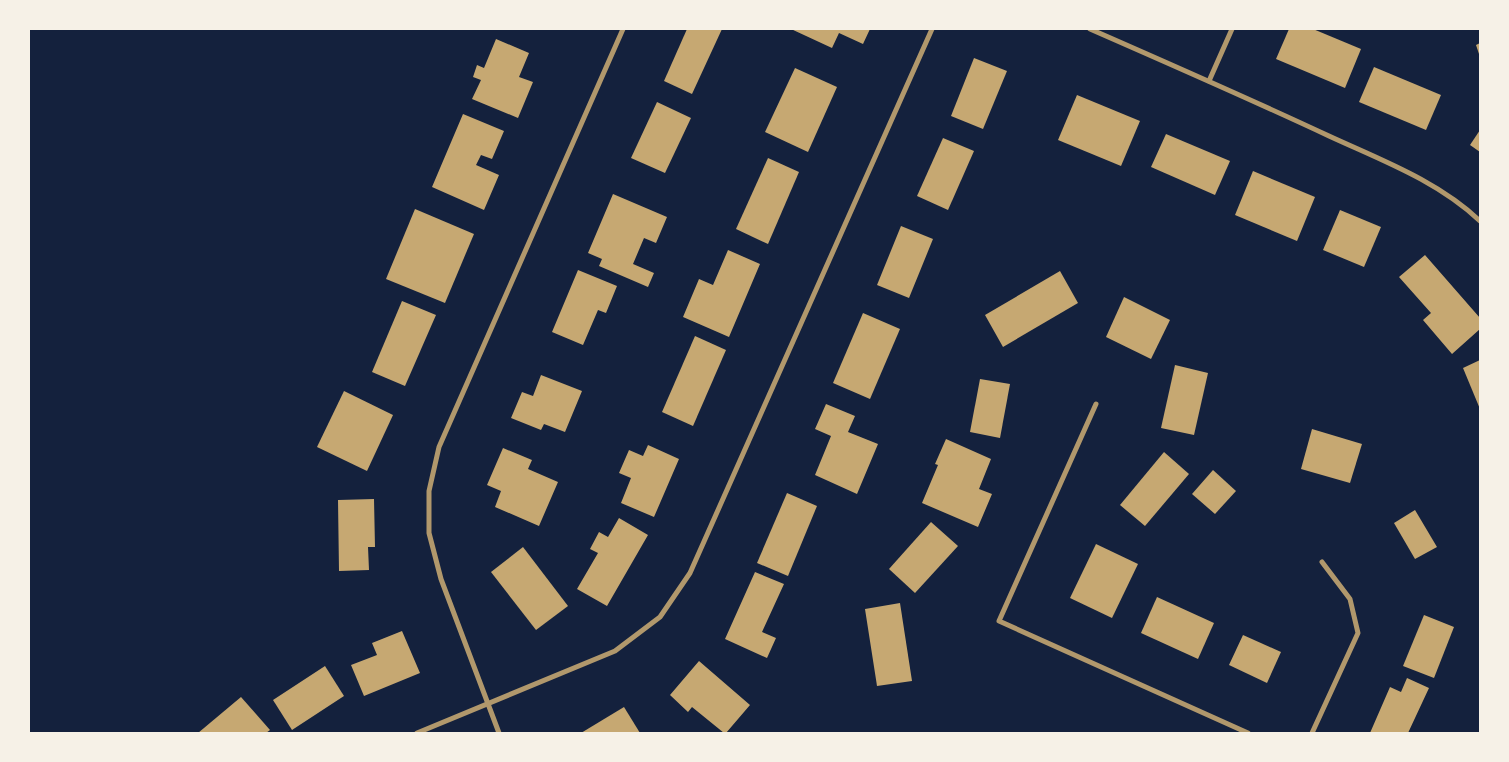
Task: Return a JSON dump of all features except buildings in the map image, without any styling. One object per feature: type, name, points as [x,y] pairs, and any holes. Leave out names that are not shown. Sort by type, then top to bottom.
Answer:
[{"type":"street","points":[[499,733],[441,579],[429,532],[429,491],[439,447],[624,29]]},
{"type":"street","points":[[417,733],[615,651],[660,617],[690,573],[932,29]]},
{"type":"street","points":[[1090,29],[1209,81],[1416,176],[1466,207],[1480,221]]},
{"type":"street","points":[[1209,81],[1232,29]]},
{"type":"street","points":[[1096,404],[1000,621],[1248,733]]},
{"type":"street","points":[[1312,733],[1358,633],[1350,599],[1322,562]]}]
